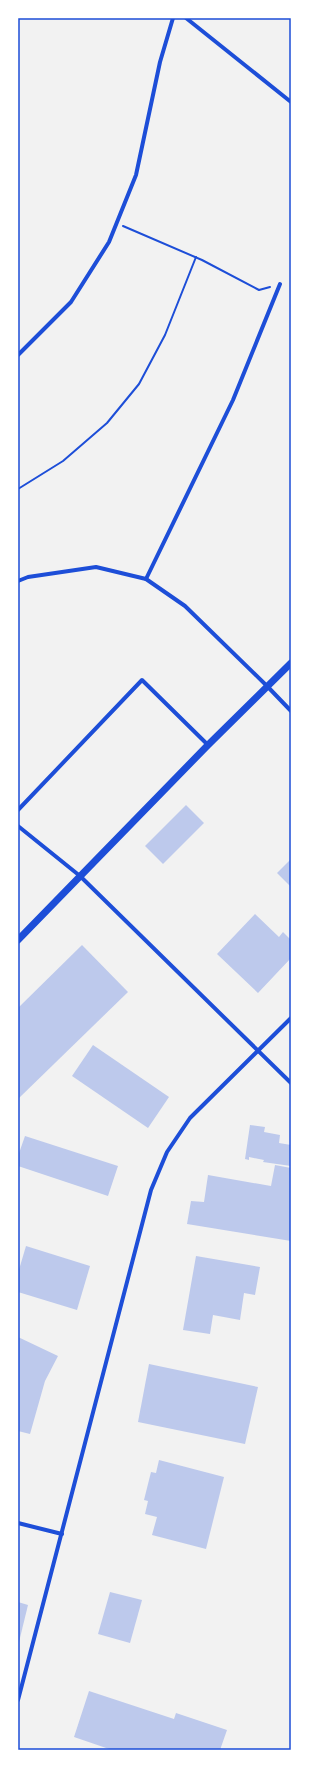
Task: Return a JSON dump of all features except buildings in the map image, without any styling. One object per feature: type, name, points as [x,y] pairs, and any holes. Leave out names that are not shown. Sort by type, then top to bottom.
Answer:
[{"type":"street","points":[[18,355],[71,302],[108,242],[117,224],[136,175],[160,62],[174,18]]},
{"type":"street","points":[[186,18],[291,102]]},
{"type":"street","points":[[146,580],[233,400],[280,284]]},
{"type":"street","points":[[18,581],[28,577],[96,567],[146,580],[185,606],[291,711]]},
{"type":"street","points":[[18,940],[208,745],[291,664]]},
{"type":"street","points":[[18,810],[142,680],[208,745]]},
{"type":"street","points":[[18,826],[80,876],[291,1083]]},
{"type":"street","points":[[18,1700],[151,1190],[167,1152],[190,1118],[291,1018]]},
{"type":"street","points":[[18,1523],[62,1534]]},
{"type":"path","points":[[117,224],[196,257],[259,290],[280,284]]},
{"type":"path","points":[[18,489],[63,461],[107,423],[139,384],[165,335],[196,257]]}]
